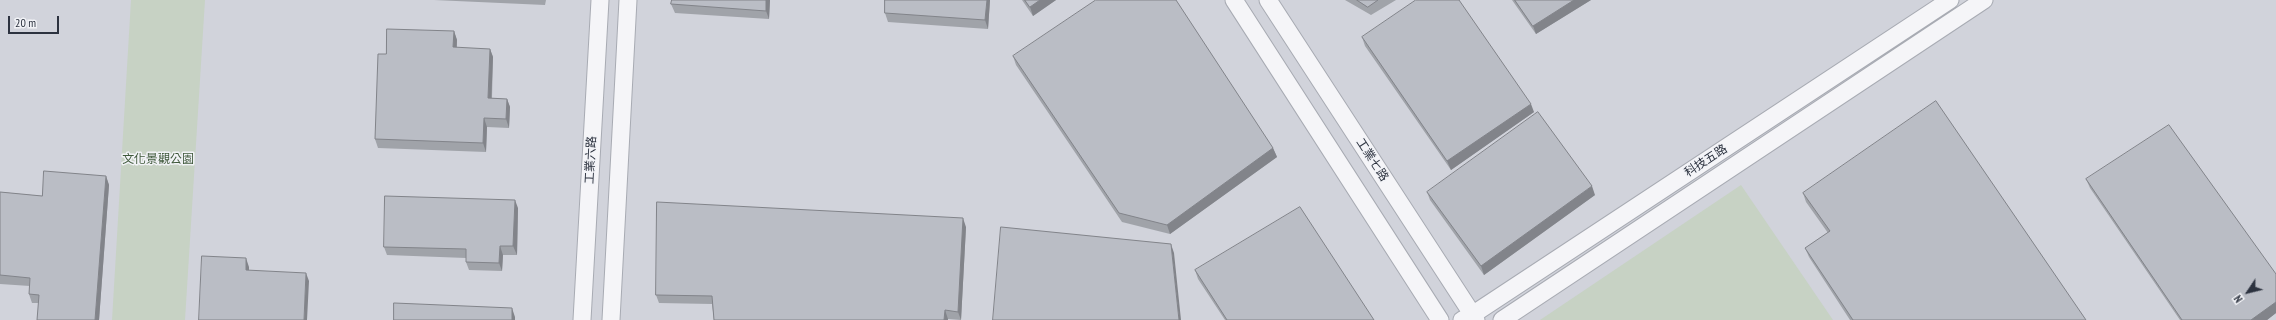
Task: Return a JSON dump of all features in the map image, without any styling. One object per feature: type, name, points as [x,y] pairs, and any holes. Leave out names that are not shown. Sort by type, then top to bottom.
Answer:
[{"type":"street","name":"工業六路","points":[[582,320],[600,0]]},
{"type":"street","points":[[611,320],[628,0]]},
{"type":"street","points":[[1234,0],[1440,320]]},
{"type":"street","name":"工業七路","points":[[1268,0],[1470,318]]},
{"type":"street","name":"科技五路","points":[[1470,318],[1950,0]]},
{"type":"street","name":"科技五路","points":[[1502,320],[1984,0]]},
{"type":"shaded area","points":[[0,0],[2276,0],[2276,320],[0,320]]},
{"type":"green space","name":"文化景觀公園","points":[[131,0],[205,0],[185,320],[112,320]]},
{"type":"green space","points":[[1741,185],[1833,320],[1540,320]]},
{"type":"building","points":[[672,0],[766,0],[766,11],[671,4]]},
{"type":"building","points":[[885,0],[987,0],[985,20],[885,13]]},
{"type":"building","points":[[1025,0],[1040,0],[1030,7]]},
{"type":"building","points":[[1096,0],[1176,0],[1273,148],[1167,225],[1119,213],[1013,56]]},
{"type":"building","points":[[1357,0],[1378,0],[1368,7]]},
{"type":"building","points":[[1416,0],[1459,0],[1531,104],[1447,161],[1362,37]]},
{"type":"building","points":[[1515,0],[1574,0],[1533,26]]},
{"type":"building","points":[[387,29],[454,31],[453,47],[490,49],[488,98],[507,99],[506,119],[484,118],[483,143],[375,139],[378,54],[386,54]]},
{"type":"building","points":[[1936,101],[2086,320],[1853,320],[1805,248],[1830,231],[1803,193]]},
{"type":"building","points":[[1538,112],[1592,186],[1481,266],[1427,192]]},
{"type":"building","points":[[2169,125],[2276,274],[2276,302],[2251,320],[2182,320],[2086,179]]},
{"type":"building","points":[[44,171],[106,176],[95,320],[37,320],[39,295],[29,294],[30,278],[0,275],[0,192],[42,196]]},
{"type":"building","points":[[385,196],[515,200],[513,246],[500,246],[499,263],[466,262],[466,249],[384,247]]},
{"type":"building","points":[[657,202],[963,218],[958,312],[945,310],[944,320],[714,320],[712,296],[656,295]]},
{"type":"building","points":[[1300,207],[1374,320],[1227,320],[1195,270]]},
{"type":"building","points":[[1001,227],[1171,244],[1179,320],[993,320]]},
{"type":"building","points":[[202,256],[246,258],[246,270],[306,273],[304,320],[199,320]]},
{"type":"building","points":[[394,303],[512,308],[512,320],[394,320]]}]
